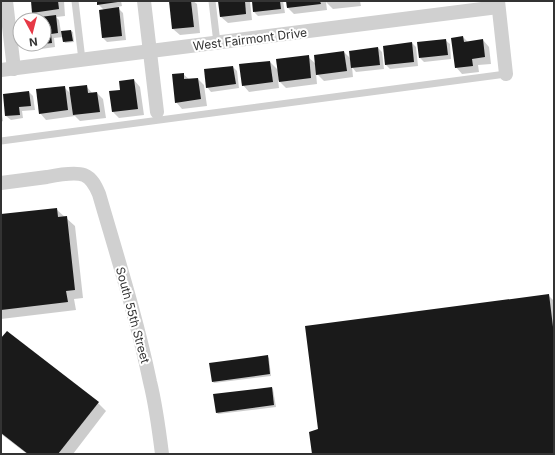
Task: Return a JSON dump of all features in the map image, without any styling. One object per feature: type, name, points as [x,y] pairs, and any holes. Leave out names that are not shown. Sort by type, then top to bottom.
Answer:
[{"type":"street","points":[[6,1],[8,69]]},
{"type":"street","points":[[144,1],[157,112]]},
{"type":"street","points":[[498,4],[506,74]]},
{"type":"street","name":"West Fairmont Drive","points":[[8,69],[217,43],[498,4]]},
{"type":"street","name":"South 55th Street","points":[[1,183],[68,174],[84,175],[91,180],[99,194],[140,337],[151,383],[162,454]]},
{"type":"lane","points":[[75,1],[82,60]]},
{"type":"lane","points":[[212,1],[217,43]]},
{"type":"lane","points":[[1,141],[506,74]]},
{"type":"building","points":[[31,1],[58,1],[59,9],[32,12]]},
{"type":"building","points":[[97,1],[118,1],[118,2],[97,5]]},
{"type":"building","points":[[169,1],[191,1],[194,27],[172,29]]},
{"type":"building","points":[[218,1],[245,1],[246,14],[220,17]]},
{"type":"building","points":[[252,1],[280,1],[281,9],[253,12]]},
{"type":"building","points":[[286,1],[320,1],[321,4],[287,8]]},
{"type":"building","points":[[119,7],[122,36],[102,38],[99,10]]},
{"type":"building","points":[[56,15],[58,33],[52,34],[52,16]]},
{"type":"building","points":[[71,30],[73,41],[63,42],[61,31]]},
{"type":"building","points":[[463,36],[464,42],[483,39],[485,57],[472,59],[473,66],[455,68],[451,38]]},
{"type":"building","points":[[446,39],[448,55],[419,58],[417,42]]},
{"type":"building","points":[[412,42],[414,62],[385,65],[383,46]]},
{"type":"building","points":[[378,47],[380,65],[351,68],[349,51]]},
{"type":"building","points":[[344,51],[347,71],[316,75],[314,55]]},
{"type":"building","points":[[309,55],[311,78],[279,82],[276,59]]},
{"type":"building","points":[[270,61],[273,82],[242,86],[239,64]]},
{"type":"building","points":[[233,66],[236,84],[206,88],[204,69]]},
{"type":"building","points":[[184,73],[184,79],[198,78],[201,99],[175,103],[172,74]]},
{"type":"building","points":[[134,79],[138,109],[112,112],[109,91],[120,90],[119,81]]},
{"type":"building","points":[[87,85],[88,93],[97,92],[100,112],[73,115],[69,87]]},
{"type":"building","points":[[65,86],[68,110],[39,114],[36,89]]},
{"type":"building","points":[[29,91],[31,106],[19,107],[20,115],[5,116],[3,94]]},
{"type":"building","points":[[57,208],[58,217],[67,216],[75,290],[66,291],[68,302],[1,310],[1,214]]},
{"type":"building","points":[[549,294],[554,335],[554,454],[312,454],[309,432],[318,429],[305,326]]},
{"type":"building","points":[[7,331],[99,402],[58,454],[28,454],[1,433],[1,338]]},
{"type":"building","points":[[268,355],[270,374],[212,382],[209,363]]},
{"type":"building","points":[[272,387],[274,405],[216,413],[213,394]]}]
